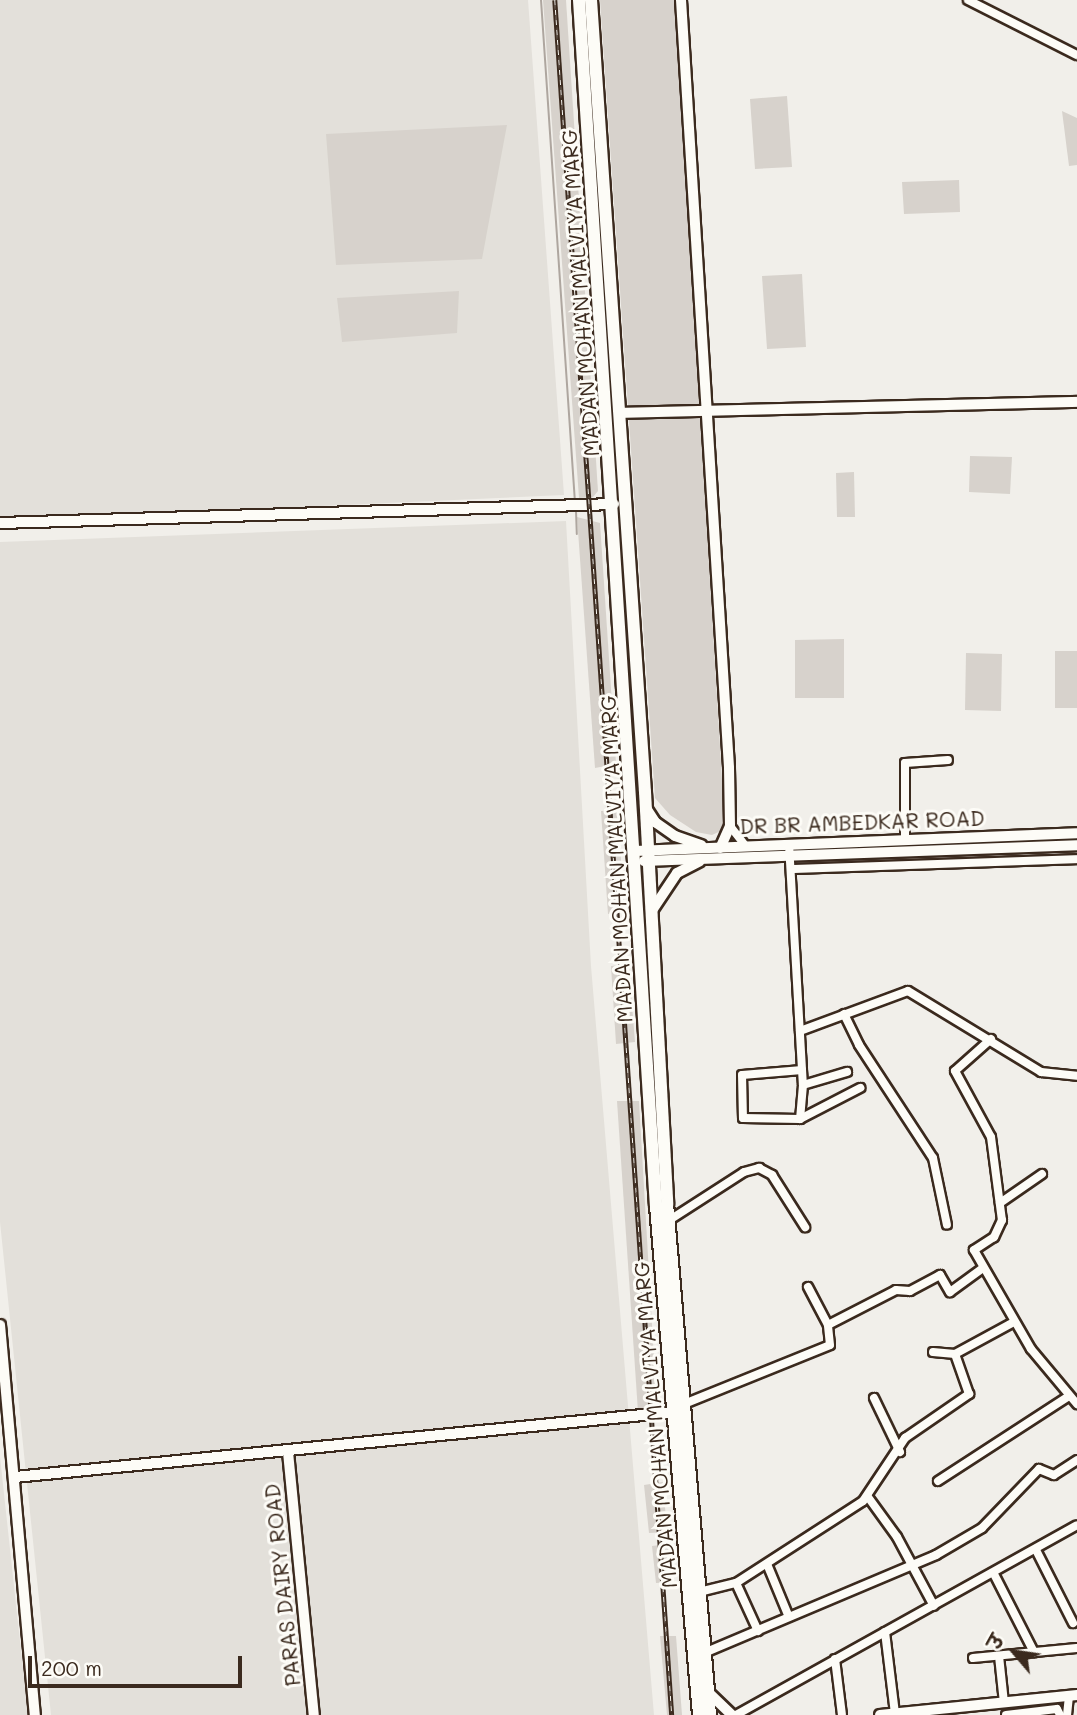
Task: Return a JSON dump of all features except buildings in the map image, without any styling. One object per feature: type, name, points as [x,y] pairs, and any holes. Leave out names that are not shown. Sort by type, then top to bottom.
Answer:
[{"type":"main road","name":"MADAN MOHAN MALVIYA MARG","points":[[579,0],[642,856],[699,1715]]},
{"type":"main road","name":"MADAN MOHAN MALVIYA MARG","points":[[591,0],[646,808],[642,856],[651,913],[678,1408],[710,1715]]},
{"type":"street","points":[[681,0],[730,826],[745,845]]},
{"type":"street","points":[[968,0],[1077,55]]},
{"type":"street","points":[[621,413],[1077,401]]},
{"type":"street","points":[[0,523],[614,504]]},
{"type":"street","points":[[905,840],[905,762],[948,760]]},
{"type":"street","points":[[646,808],[655,822],[675,836],[714,851]]},
{"type":"street","points":[[651,913],[662,890],[677,873],[714,851],[730,826]]},
{"type":"street","name":"DR BR AMBEDKAR ROAD","points":[[714,851],[790,855],[1077,833]]},
{"type":"street","name":"DR BR AMBEDKAR ROAD","points":[[642,856],[714,851],[745,845],[905,840],[954,844],[1077,845]]},
{"type":"street","points":[[789,844],[803,1085],[800,1119]]},
{"type":"street","points":[[954,844],[956,863]]},
{"type":"street","points":[[791,869],[1077,859]]},
{"type":"street","points":[[800,1031],[908,990],[1041,1072],[1077,1076]]},
{"type":"street","points":[[844,1014],[859,1045],[933,1158],[947,1225]]},
{"type":"street","points":[[991,1039],[957,1067],[955,1077],[991,1137],[1000,1203],[998,1232],[974,1250],[982,1269],[1014,1322],[1077,1404]]},
{"type":"street","points":[[802,1070],[754,1071],[741,1077],[744,1119],[800,1119],[859,1088]]},
{"type":"street","points":[[803,1085],[847,1072]]},
{"type":"street","points":[[668,1221],[744,1172],[759,1168],[772,1175],[805,1227]]},
{"type":"street","points":[[1000,1203],[1042,1174]]},
{"type":"street","points":[[828,1325],[896,1290],[910,1291],[940,1275],[950,1292],[982,1269]]},
{"type":"street","points":[[15,1477],[288,1451],[678,1408],[825,1349],[831,1340],[828,1325],[808,1287]]},
{"type":"street","points":[[933,1352],[956,1354],[1014,1322]]},
{"type":"street","points":[[0,1325],[35,1715]]},
{"type":"street","points":[[699,1592],[736,1583],[867,1497],[878,1473],[900,1452],[905,1438],[969,1394],[956,1354]]},
{"type":"street","points":[[938,1480],[1069,1395]]},
{"type":"street","points":[[874,1398],[900,1452]]},
{"type":"street","name":"PARAS DAIRY ROAD","points":[[288,1451],[314,1715]]},
{"type":"street","points":[[704,1653],[914,1566],[982,1528],[1039,1469],[1054,1475],[1077,1460]]},
{"type":"street","points":[[867,1497],[914,1566],[934,1606]]},
{"type":"street","points":[[708,1691],[734,1715],[994,1574],[1077,1525]]},
{"type":"street","points":[[1036,1550],[1073,1623]]},
{"type":"street","points":[[767,1564],[789,1617]]},
{"type":"street","points":[[994,1574],[1034,1652]]},
{"type":"street","points":[[736,1583],[758,1632]]},
{"type":"street","points":[[885,1632],[895,1713]]},
{"type":"street","points":[[973,1658],[1077,1648]]},
{"type":"street","points":[[999,1656],[1004,1703]]},
{"type":"street","points":[[835,1659],[842,1715]]},
{"type":"street","points":[[880,1715],[961,1711],[1073,1695],[1067,1715]]},
{"type":"street","points":[[1006,1715],[1050,1709],[1057,1709],[1060,1715]]},
{"type":"shaded area","points":[[0,0],[528,0],[564,495],[34,519],[0,516]]},
{"type":"shaded area","points":[[543,0],[566,0],[598,491],[593,497],[579,498]]},
{"type":"shaded area","points":[[600,0],[675,0],[725,829],[712,835],[696,832],[670,815],[655,798]]},
{"type":"shaded area","points":[[787,96],[792,167],[755,169],[750,99]]},
{"type":"shaded area","points":[[1062,111],[1077,118],[1077,165],[1069,166]]},
{"type":"shaded area","points":[[507,125],[482,259],[336,265],[326,134]]},
{"type":"shaded area","points":[[959,180],[960,212],[904,214],[902,182]]},
{"type":"shaded area","points":[[802,274],[806,347],[767,349],[762,276]]},
{"type":"shaded area","points":[[459,291],[457,333],[342,342],[337,298]]},
{"type":"shaded area","points":[[970,456],[1012,457],[1010,494],[969,492]]},
{"type":"shaded area","points":[[854,472],[855,517],[837,517],[836,473]]},
{"type":"shaded area","points":[[577,517],[600,523],[616,764],[595,768]]},
{"type":"shaded area","points":[[566,521],[591,966],[654,1715],[51,1715],[0,1222],[0,542]]},
{"type":"shaded area","points":[[844,639],[844,698],[795,698],[795,640]]},
{"type":"shaded area","points":[[1055,651],[1077,651],[1077,708],[1055,708]]},
{"type":"shaded area","points":[[966,653],[1002,654],[1001,711],[965,710]]},
{"type":"shaded area","points":[[618,810],[624,911],[608,914],[601,811]]},
{"type":"shaded area","points":[[611,966],[629,968],[635,1042],[616,1044]]},
{"type":"shaded area","points":[[617,1101],[639,1101],[657,1411],[638,1412]]},
{"type":"shaded area","points":[[0,1457],[28,1715],[0,1715]]},
{"type":"shaded area","points":[[663,1482],[667,1532],[649,1533],[644,1485]]},
{"type":"shaded area","points":[[669,1544],[672,1582],[656,1583],[652,1546]]},
{"type":"shaded area","points":[[660,1636],[676,1636],[682,1715],[667,1715]]},
{"type":"waterway","points":[[541,0],[575,502]]},
{"type":"waterway","points":[[576,511],[577,534]]},
{"type":"railway","points":[[555,0],[672,1715]]}]
